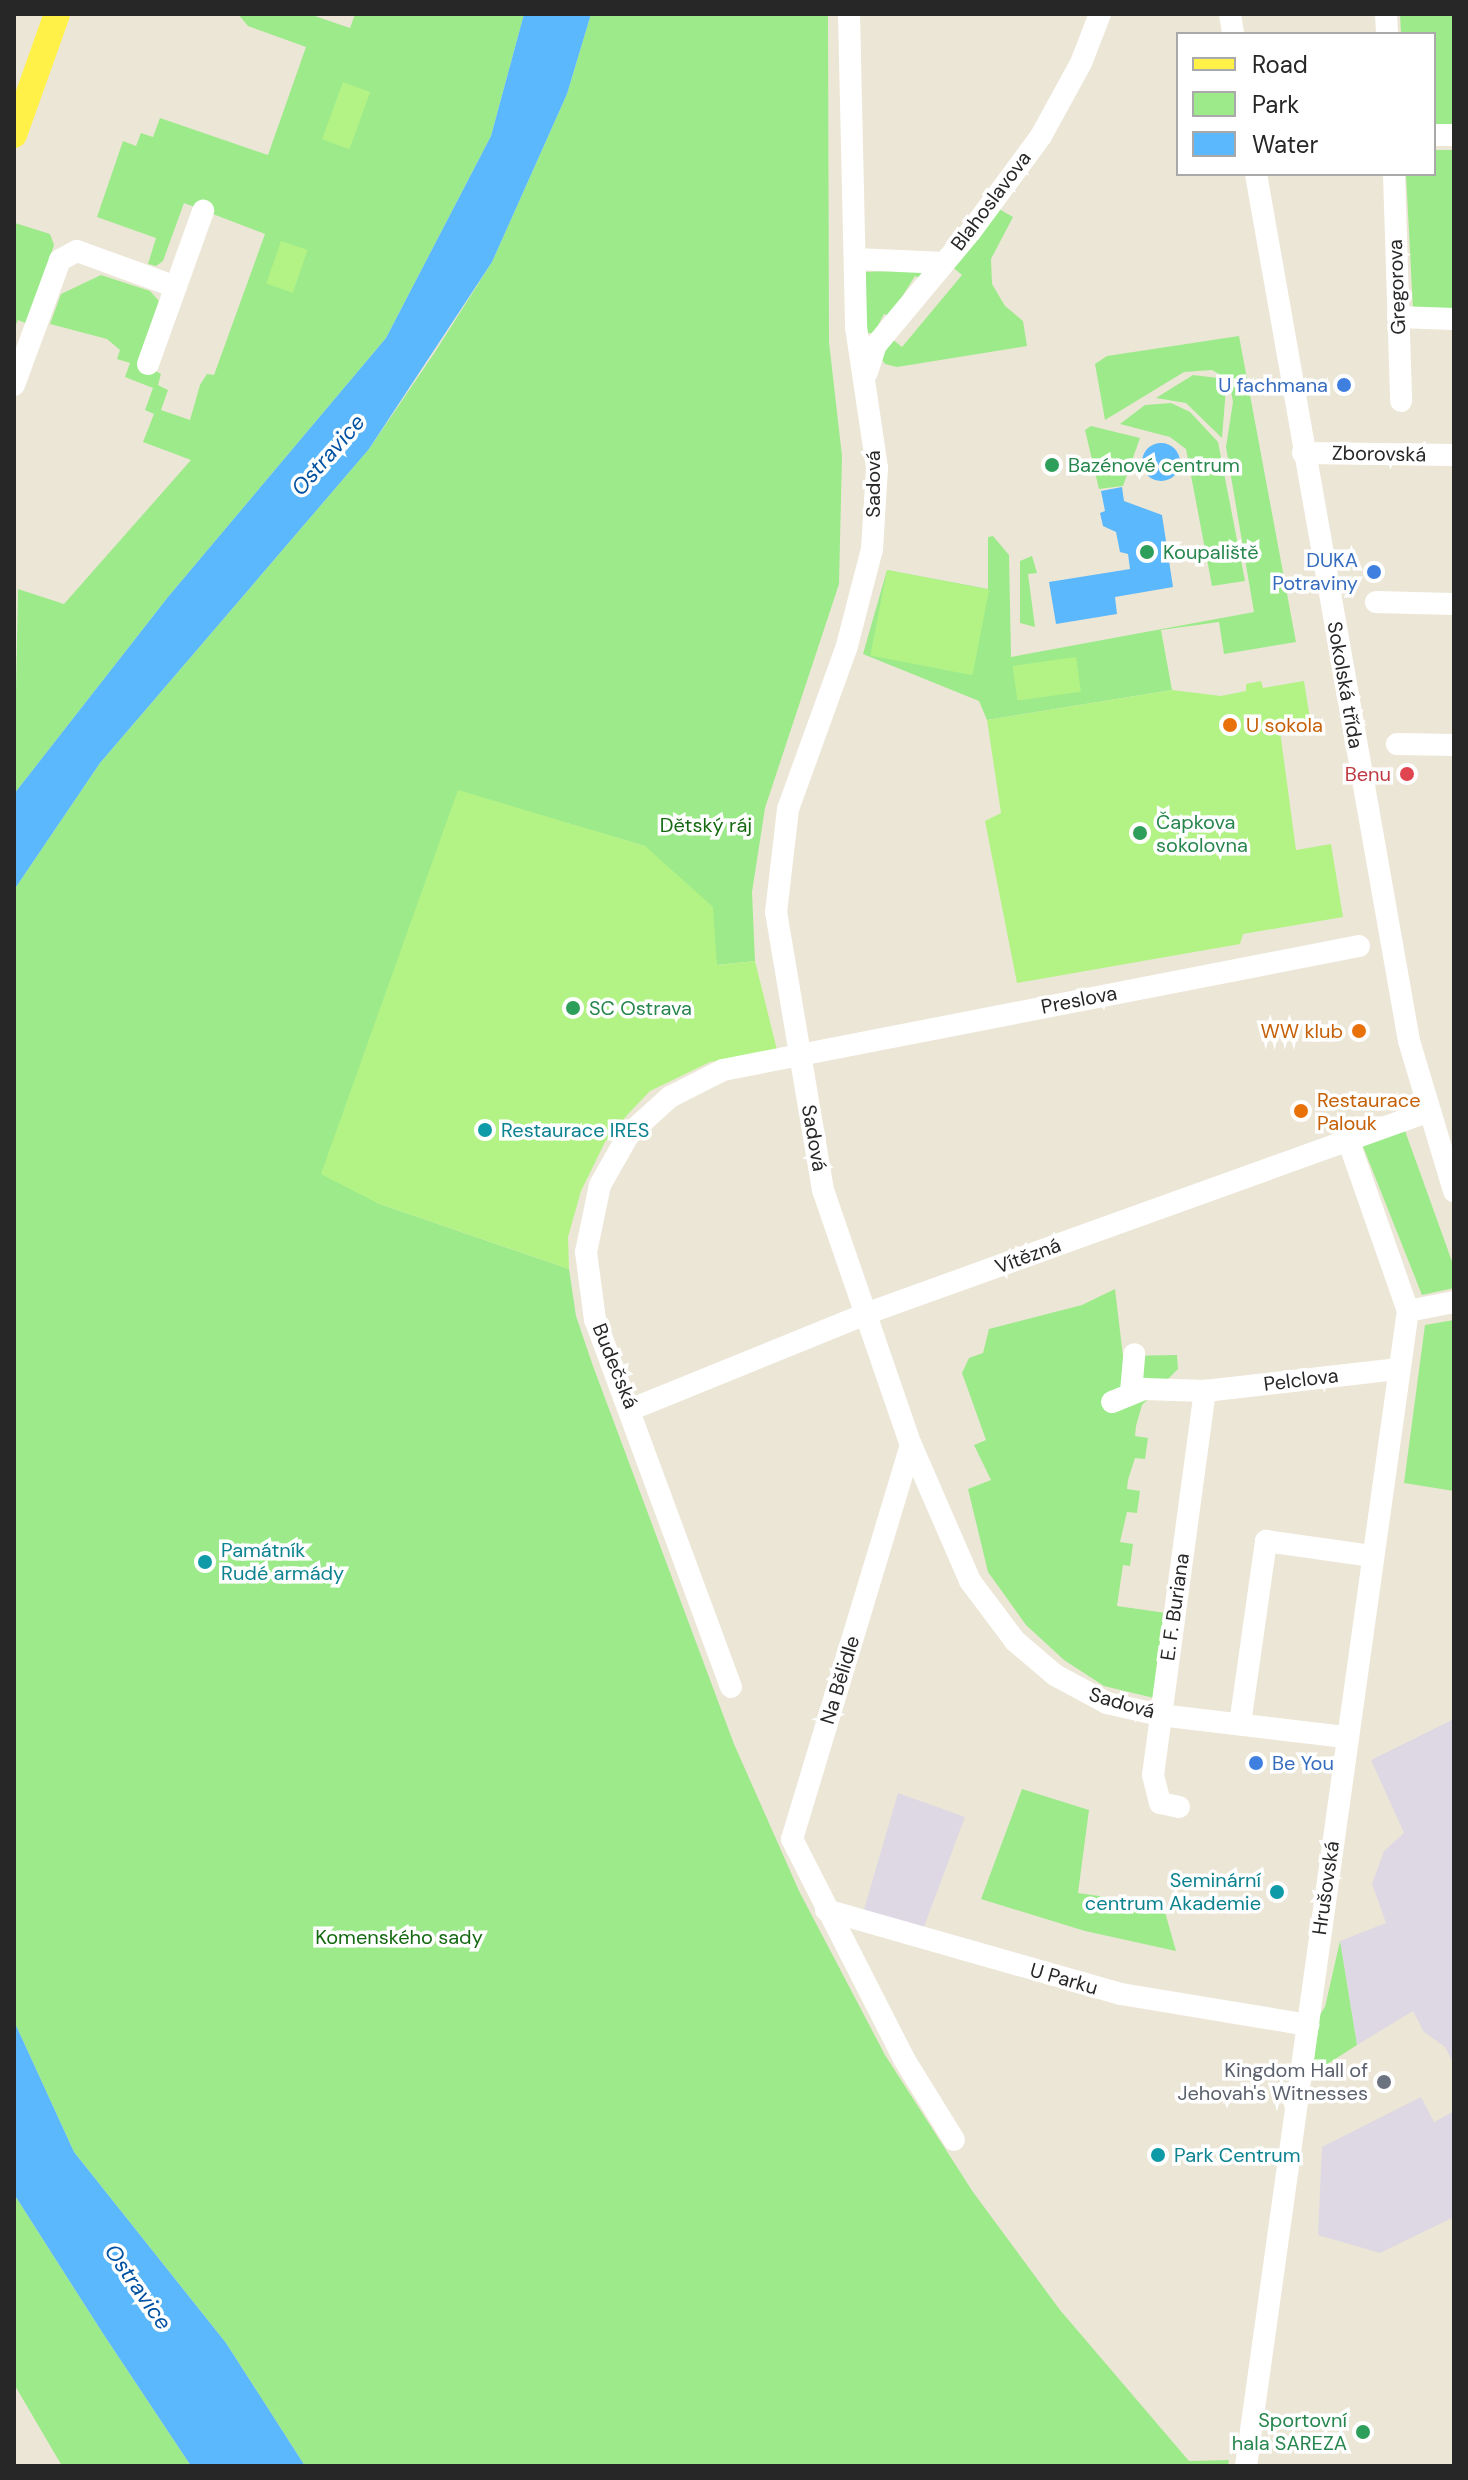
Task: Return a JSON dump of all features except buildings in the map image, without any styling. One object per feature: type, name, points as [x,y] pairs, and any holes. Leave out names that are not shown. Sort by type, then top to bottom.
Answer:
[{"type":"main road","points":[[14,135],[57,14]]},
{"type":"street","name":"Sadová","points":[[849,14],[856,327],[866,377],[877,468],[872,549],[847,646],[788,809],[778,861],[776,912],[823,1190],[868,1313],[911,1445],[970,1581],[1015,1641],[1080,1691],[1160,1715],[1345,1737]]},
{"type":"street","name":"Blahoslavova","points":[[866,377],[876,345],[944,263],[1041,136],[1081,63],[1100,14]]},
{"type":"street","name":"Sokolská třída","points":[[1256,176],[1387,928],[1427,1112],[1454,1191]]},
{"type":"street","name":"Gregorova","points":[[1394,176],[1401,401]]},
{"type":"street","points":[[148,364],[203,211]]},
{"type":"street","points":[[14,385],[60,260],[77,251],[176,287]]},
{"type":"street","points":[[856,259],[944,263]]},
{"type":"street","points":[[1398,317],[1454,319]]},
{"type":"street","name":"Zborovská","points":[[1303,453],[1454,455]]},
{"type":"street","points":[[1376,602],[1454,604]]},
{"type":"street","points":[[1397,744],[1454,745]]},
{"type":"street","name":"Preslova","points":[[800,1055],[1359,946]]},
{"type":"street","name":"Budečská","points":[[731,1687],[632,1409],[595,1320],[586,1252],[607,1170],[629,1134],[670,1097],[723,1070],[800,1055]]},
{"type":"street","name":"Vítězná","points":[[632,1409],[868,1313],[1427,1112]]},
{"type":"street","points":[[1348,1140],[1408,1311],[1454,1302]]},
{"type":"street","name":"Hrušovská","points":[[1246,2466],[1345,1737],[1408,1311]]},
{"type":"street","points":[[1134,1354],[1122,1397],[1205,1391]]},
{"type":"street","name":"Pelclova","points":[[1205,1391],[1397,1369]]},
{"type":"street","name":"E. F. Buriana","points":[[1179,1807],[1160,1803],[1155,1795],[1160,1715],[1205,1391]]},
{"type":"street","name":"Na Bělidle","points":[[911,1445],[792,1839],[904,2059],[954,2140]]},
{"type":"street","points":[[1240,1724],[1266,1541],[1371,1556]]},
{"type":"street","name":"U Parku","points":[[826,1910],[1090,1987],[1308,2025]]},
{"type":"shaded area","points":[[1454,1719],[1454,2064],[1445,2047],[1424,2032],[1413,2011],[1357,2045],[1340,1941],[1386,1923],[1372,1884],[1384,1851],[1404,1833],[1371,1760]]},
{"type":"shaded area","points":[[898,1793],[965,1817],[922,1932],[863,1913]]},
{"type":"shaded area","points":[[1421,2097],[1434,2122],[1454,2111],[1454,2217],[1380,2253],[1318,2235],[1322,2147]]},
{"type":"green space","points":[[238,14],[309,14],[350,28],[355,14],[524,14],[491,136],[386,338],[168,597],[14,794],[18,589],[64,604],[191,460],[143,442],[154,414],[145,410],[153,388],[125,377],[130,363],[117,359],[120,350],[107,339],[50,324],[61,294],[101,275],[150,291],[159,301],[138,361],[161,374],[158,385],[168,390],[161,410],[190,420],[200,385],[207,374],[214,375],[265,234],[184,203],[163,261],[156,266],[148,264],[156,238],[97,217],[123,141],[136,146],[141,133],[153,137],[160,118],[268,155],[306,47],[248,26]]},
{"type":"green space","name":"Komenského sady","points":[[591,14],[828,14],[829,342],[842,456],[839,584],[765,808],[752,892],[755,961],[717,965],[645,846],[458,791],[377,1203],[569,1269],[576,1316],[593,1366],[734,1744],[799,1891],[885,2055],[973,2192],[1060,2310],[1189,2461],[1229,2460],[1228,2466],[305,2466],[226,2343],[74,2152],[14,2021],[14,890],[100,763],[369,449],[435,352],[492,262],[567,94]]},
{"type":"green space","points":[[1400,14],[1454,14],[1454,125],[1436,124],[1436,32],[1401,32]]},
{"type":"green space","points":[[343,82],[370,92],[349,149],[322,139]]},
{"type":"green space","points":[[1436,150],[1454,150],[1454,309],[1413,309],[1406,176],[1436,176]]},
{"type":"green space","points":[[999,209],[1013,217],[991,259],[992,284],[1005,306],[1023,321],[1027,346],[897,367],[885,364],[880,357],[891,338],[902,347],[962,275],[950,265]]},
{"type":"green space","points":[[15,223],[50,234],[54,245],[28,324],[18,320],[14,329]]},
{"type":"green space","points":[[281,241],[307,250],[293,293],[266,284]]},
{"type":"green space","points":[[916,270],[924,273],[922,279],[915,276],[890,316],[884,314],[874,333],[867,333],[863,272]]},
{"type":"green space","points":[[1239,336],[1296,642],[1224,654],[1219,622],[1161,630],[1172,690],[987,720],[979,701],[863,654],[887,570],[988,589],[988,537],[993,536],[1009,555],[1011,657],[1254,612],[1226,447],[1233,402],[1229,380],[1212,370],[1184,372],[1105,420],[1095,364],[1107,356]]},
{"type":"green space","points":[[1193,375],[1218,378],[1226,388],[1222,438],[1186,403],[1156,398]]},
{"type":"green space","points":[[1171,403],[1190,412],[1218,442],[1245,581],[1212,586],[1186,449],[1170,437],[1120,424],[1145,405]]},
{"type":"green space","points":[[1091,426],[1140,438],[1123,486],[1099,489],[1085,430]]},
{"type":"green space","points":[[1032,556],[1037,573],[1028,574],[1035,627],[1020,623],[1020,561]]},
{"type":"green space","points":[[887,570],[989,590],[972,675],[870,655]]},
{"type":"green space","points":[[1076,657],[1081,692],[1017,701],[1013,666]]},
{"type":"green space","name":"Čapkova sokolovna","points":[[1261,681],[1263,688],[1304,681],[1311,725],[1280,731],[1296,850],[1331,844],[1343,917],[1243,934],[1240,944],[1017,983],[985,821],[1001,813],[987,720],[1172,690],[1221,696],[1246,691],[1246,684]]},
{"type":"green space","name":"SC Ostrava","points":[[458,790],[645,846],[713,907],[717,965],[755,961],[777,1050],[710,1062],[650,1091],[628,1114],[605,1142],[581,1191],[568,1237],[569,1269],[377,1203],[321,1174]]},
{"type":"green space","points":[[1404,1128],[1454,1267],[1454,1288],[1422,1295],[1362,1144]]},
{"type":"green space","points":[[1115,1289],[1123,1356],[1177,1355],[1178,1369],[1142,1405],[1135,1436],[1148,1438],[1145,1459],[1135,1458],[1127,1489],[1140,1491],[1137,1513],[1127,1512],[1120,1542],[1133,1544],[1130,1566],[1123,1565],[1117,1606],[1166,1613],[1154,1698],[1104,1686],[1064,1660],[1026,1625],[988,1572],[968,1489],[991,1480],[974,1445],[986,1440],[962,1373],[969,1358],[983,1353],[989,1329],[1082,1305]]},
{"type":"green space","points":[[1454,1320],[1454,1491],[1404,1483],[1425,1325]]},
{"type":"green space","points":[[1022,1789],[1089,1810],[1078,1893],[1163,1905],[1176,1951],[1085,1931],[981,1899]]},
{"type":"green space","points":[[1340,1941],[1357,2045],[1318,2070],[1311,2064],[1317,2019],[1325,2007]]},
{"type":"green space","points":[[14,2194],[191,2466],[62,2466],[14,2384]]},
{"type":"water","name":"Ostravice","points":[[524,14],[591,14],[567,94],[492,262],[369,449],[100,763],[14,890],[14,794],[168,597],[386,338],[491,136]]},
{"type":"water","points":[[1161,443],[1174,449],[1180,462],[1174,475],[1161,481],[1148,475],[1142,462],[1148,449]]},
{"type":"water","points":[[1122,487],[1124,501],[1162,515],[1173,587],[1115,597],[1117,614],[1056,624],[1049,582],[1130,569],[1128,554],[1120,552],[1116,532],[1103,526],[1100,513],[1105,511],[1101,491]]},
{"type":"water","name":"Ostravice","points":[[14,2021],[74,2152],[226,2343],[305,2466],[191,2466],[102,2332],[14,2194]]},
{"type":"place","name":"U fachmana","points":[[1344,385]]},
{"type":"place","name":"Bazénové centrum","points":[[1052,465]]},
{"type":"place","name":"Koupaliště","points":[[1147,552]]},
{"type":"place","name":"DUKA Potraviny","points":[[1374,572]]},
{"type":"place","name":"U sokola","points":[[1230,725]]},
{"type":"place","name":"Benu","points":[[1407,774]]},
{"type":"place","name":"Čapkova sokolovna","points":[[1140,833]]},
{"type":"place","name":"SC Ostrava","points":[[573,1008]]},
{"type":"place","name":"WW klub","points":[[1359,1031]]},
{"type":"place","name":"Restaurace Palouk","points":[[1301,1111]]},
{"type":"place","name":"Restaurace IRES","points":[[485,1130]]},
{"type":"place","name":"Památník Rudé armády","points":[[205,1562]]},
{"type":"place","name":"Be You","points":[[1256,1763]]},
{"type":"place","name":"Seminární centrum Akademie","points":[[1277,1892]]},
{"type":"place","name":"Kingdom Hall of Jehovah's Witnesses","points":[[1384,2082]]},
{"type":"place","name":"Park Centrum","points":[[1158,2155]]},
{"type":"place","name":"Sportovní hala SAREZA","points":[[1363,2432]]},
{"type":"park label","name":"Dětský ráj","points":[[706,825]]}]
